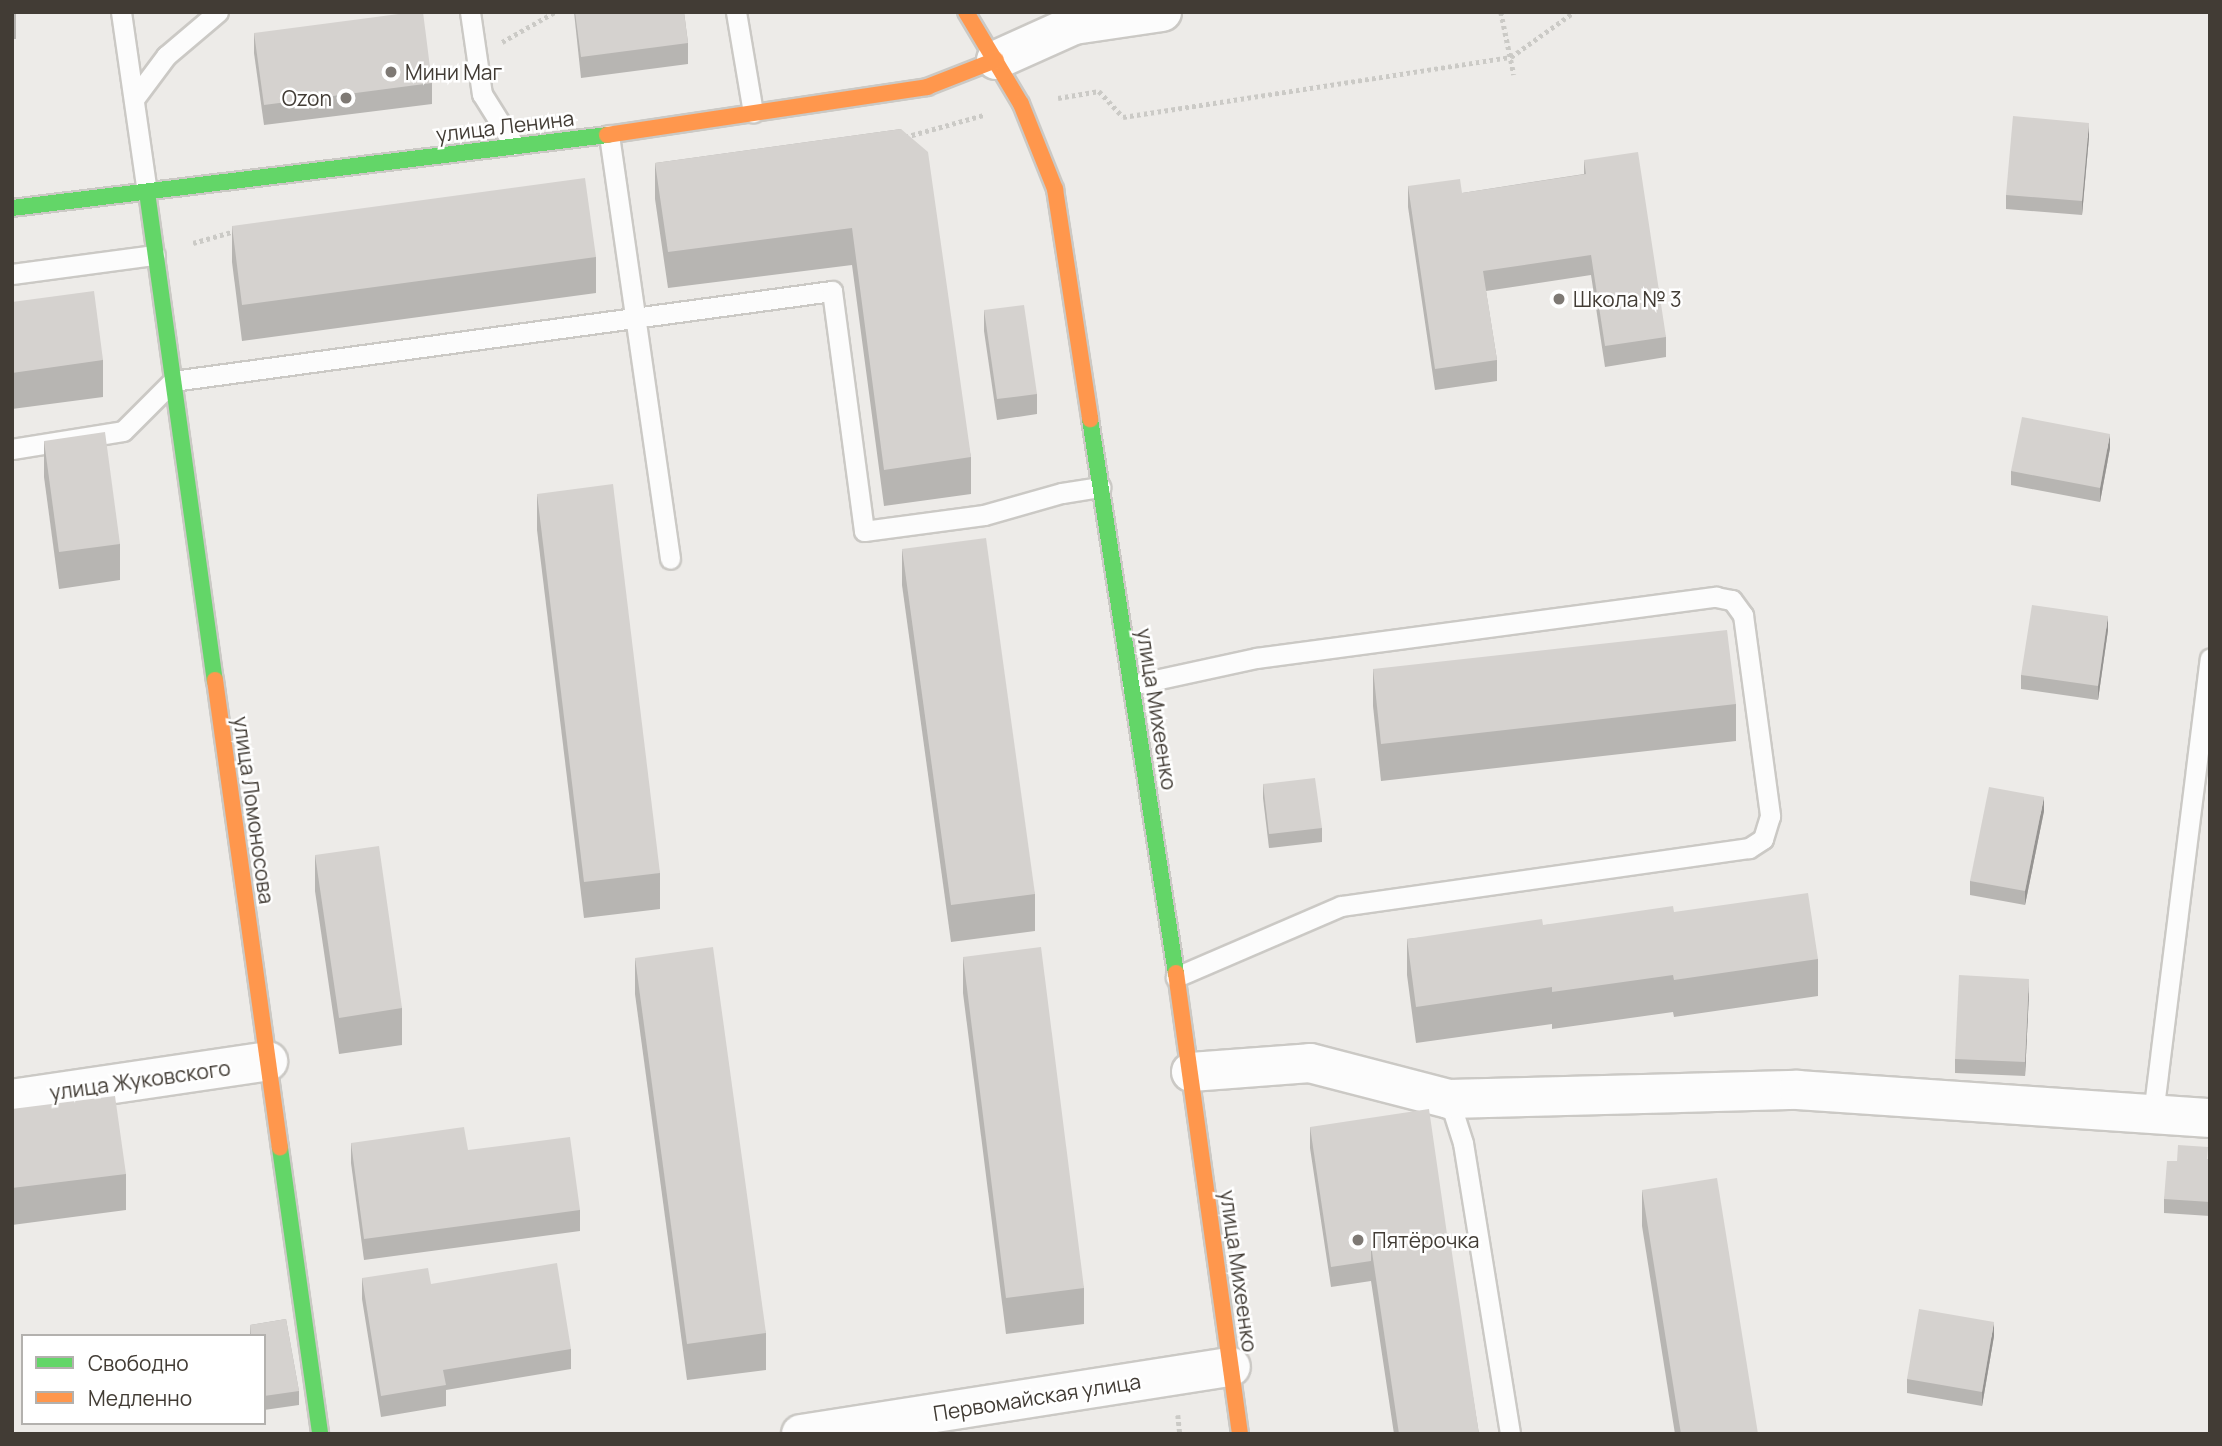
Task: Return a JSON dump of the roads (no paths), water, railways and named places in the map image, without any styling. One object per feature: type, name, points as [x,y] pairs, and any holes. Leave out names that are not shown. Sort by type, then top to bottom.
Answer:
[{"type":"street","name":"улица Михеенко","points":[[966,12],[1021,104],[1055,189],[1191,1072],[1240,1434]]},
{"type":"street","points":[[996,60],[1074,25],[1162,12]]},
{"type":"street","name":"улица Ленина","points":[[12,208],[609,135],[927,87],[996,60]]},
{"type":"street","name":"улица Ломоносова","points":[[147,192],[320,1434]]},
{"type":"street","name":"улица Жуковского","points":[[12,1099],[268,1061]]},
{"type":"street","points":[[1191,1072],[1310,1063],[1449,1099],[1798,1090],[2210,1118]]},
{"type":"street","name":"Первомайская улица","points":[[801,1434],[1231,1367]]},
{"type":"lane","points":[[121,12],[147,192]]},
{"type":"lane","points":[[134,99],[166,56],[218,12]]},
{"type":"lane","points":[[470,12],[482,94],[514,145]]},
{"type":"lane","points":[[736,12],[753,113]]},
{"type":"lane","points":[[609,135],[670,559]]},
{"type":"lane","points":[[12,274],[155,255]]},
{"type":"lane","points":[[12,449],[123,431],[173,381],[832,291],[864,531],[984,515],[1062,493],[1101,487]]},
{"type":"lane","points":[[1132,685],[1256,659],[1716,597],[1732,600],[1743,615],[1770,816],[1763,839],[1749,848],[1341,906],[1176,976]]},
{"type":"lane","points":[[2153,1114],[2210,659]]},
{"type":"lane","points":[[1449,1099],[1463,1143],[1510,1434]]},
{"type":"place","name":"Мини Маг","points":[[391,72]]},
{"type":"place","name":"Ozon","points":[[346,98]]},
{"type":"place","name":"Школа № 3","points":[[1559,299]]},
{"type":"place","name":"Пятёрочка","points":[[1358,1240]]}]
